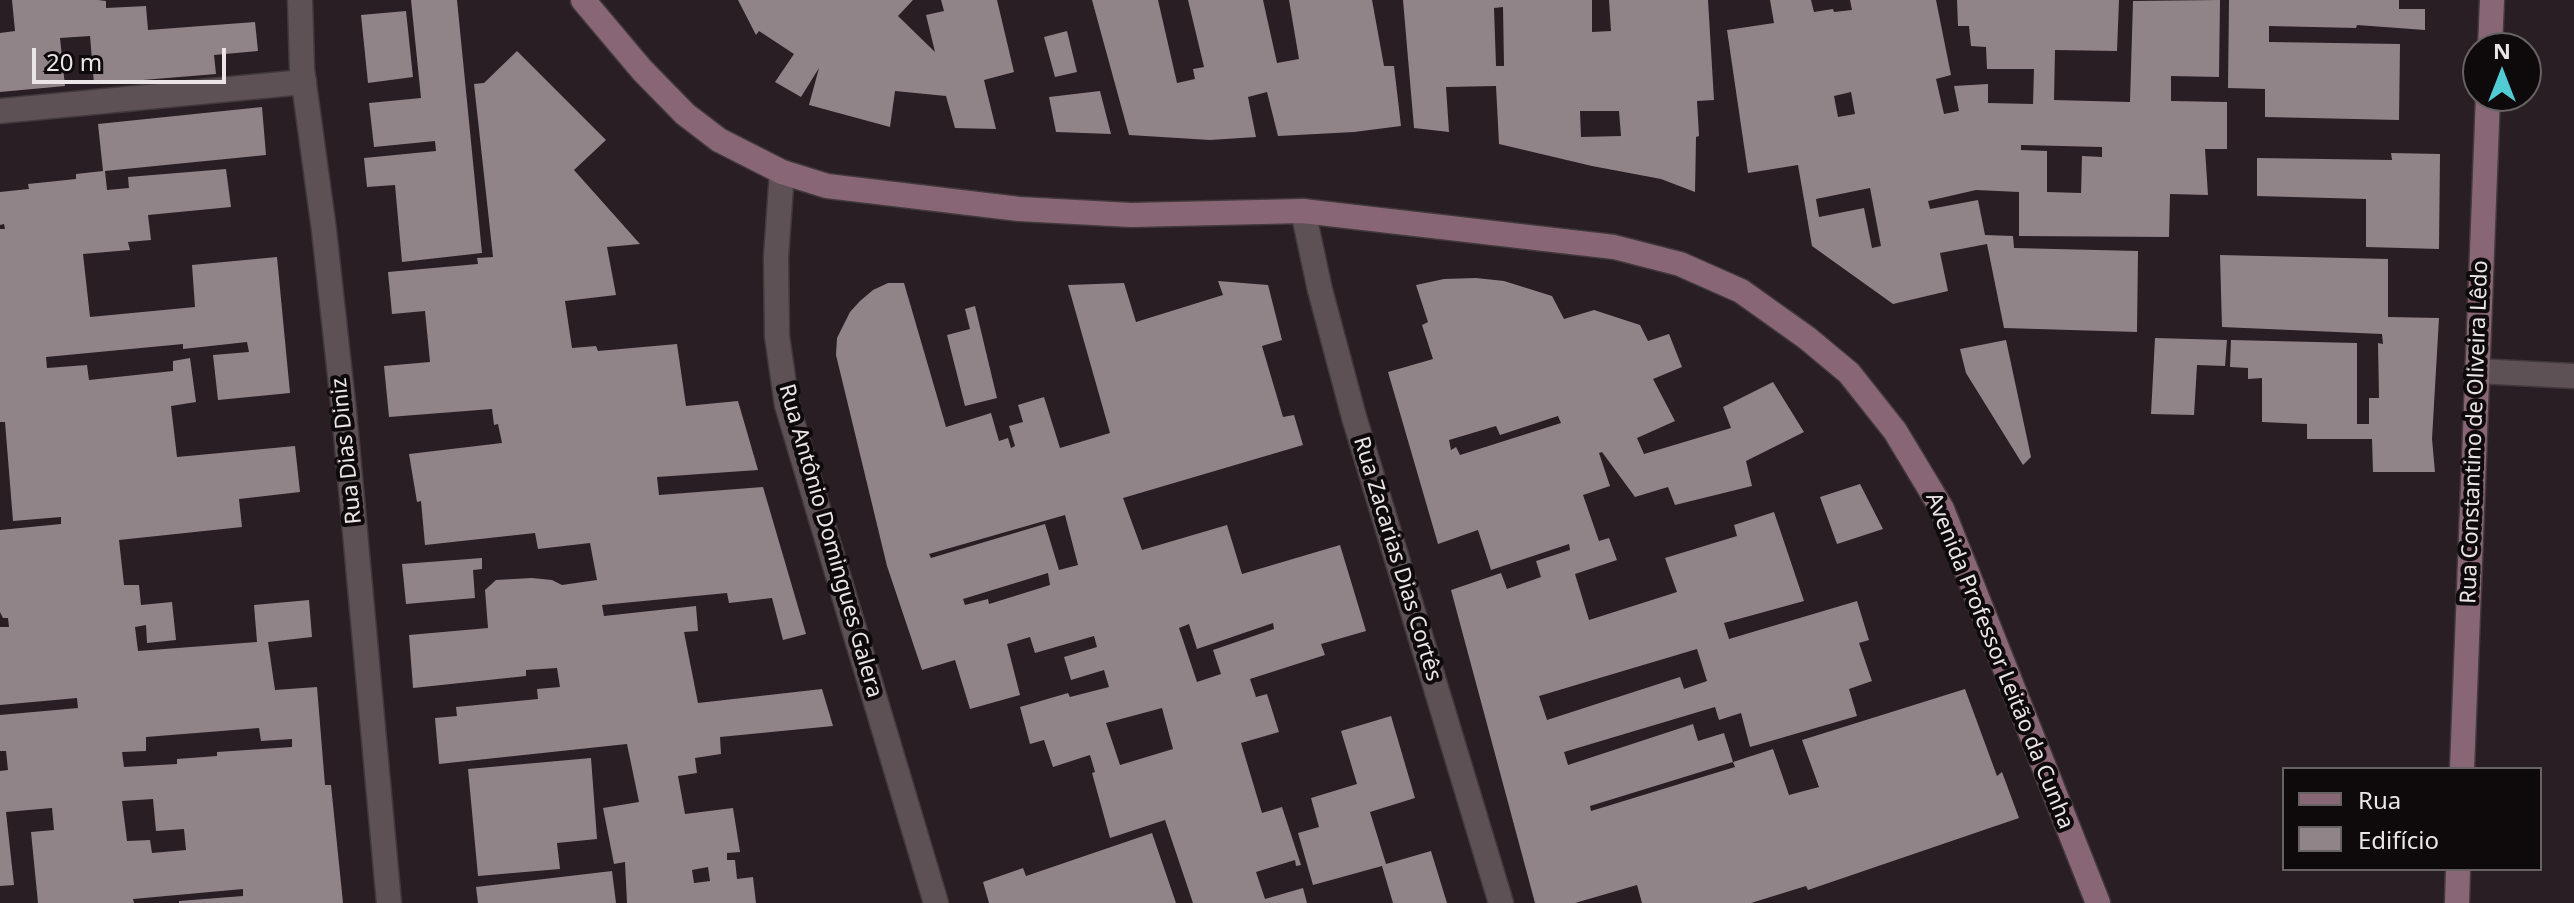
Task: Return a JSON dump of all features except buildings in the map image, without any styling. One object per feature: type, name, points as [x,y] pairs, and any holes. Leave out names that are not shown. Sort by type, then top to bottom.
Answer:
[{"type":"street","name":"Rua Dias Diniz","points":[[300,0],[304,82],[344,412],[389,903]]},
{"type":"street","name":"Avenida Professor Leitão da Cunha","points":[[583,0],[642,70],[685,114],[719,140],[782,172],[827,186],[1019,209],[1131,215],[1303,211],[1614,247],[1680,264],[1741,291],[1807,338],[1849,373],[1895,431],[1942,509],[2098,903]]},
{"type":"street","points":[[2491,32],[2492,0]]},
{"type":"street","points":[[0,111],[304,82]]},
{"type":"street","name":"Rua Constantino de Oliveira Lêdo","points":[[2462,767],[2487,112]]},
{"type":"street","name":"Rua Antônio Domingues Galera","points":[[782,172],[776,257],[777,336],[787,405],[936,903]]},
{"type":"street","name":"Rua Zacarias Dias Cortês","points":[[1303,211],[1320,290],[1354,417],[1501,903]]},
{"type":"street","points":[[2476,371],[2574,376]]},
{"type":"street","points":[[2457,903],[2458,871]]}]
